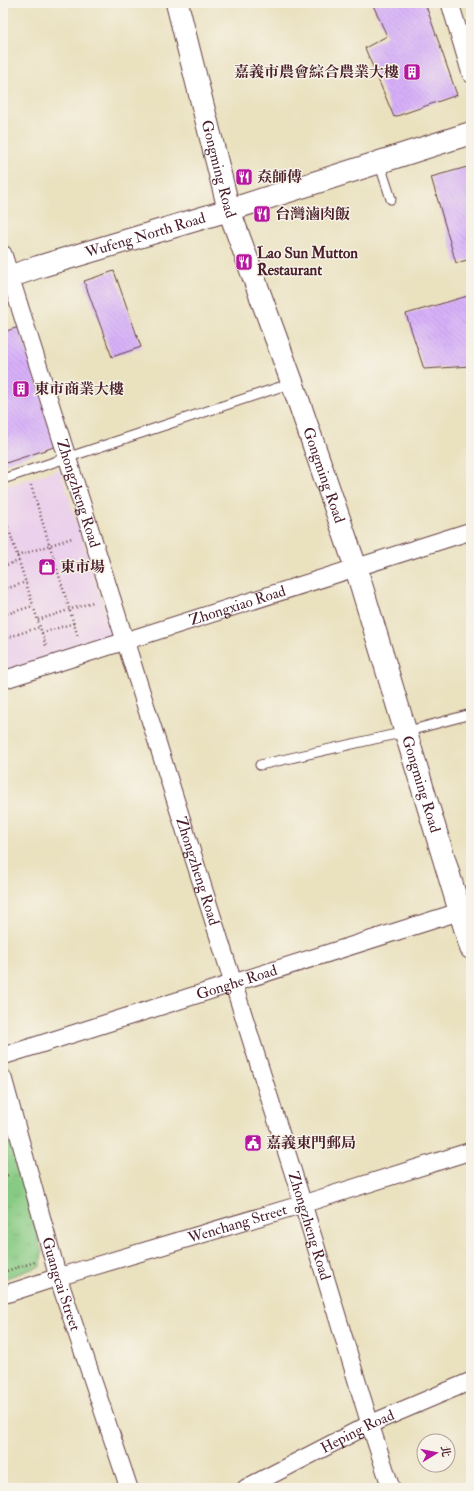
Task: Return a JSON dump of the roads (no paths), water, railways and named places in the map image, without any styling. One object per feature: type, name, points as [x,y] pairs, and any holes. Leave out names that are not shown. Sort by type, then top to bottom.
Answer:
[{"type":"street","name":"Gongming Road","points":[[177,3],[229,210],[292,382],[356,568],[406,732],[465,910],[471,948]]},
{"type":"street","points":[[450,3],[468,47],[471,74]]},
{"type":"street","name":"Wufeng North Road","points":[[6,278],[229,210],[471,133]]},
{"type":"street","name":"Zhongzheng Road","points":[[3,254],[6,278],[68,458],[391,1488]]},
{"type":"street","name":"Zhongxiao Road","points":[[3,680],[471,531]]},
{"type":"street","name":"Gonghe Road","points":[[3,1056],[465,910]]},
{"type":"street","name":"Guangcai Street","points":[[3,1078],[58,1276],[128,1488]]},
{"type":"street","name":"Wenchang Street","points":[[3,1295],[58,1276],[303,1204],[471,1151]]},
{"type":"street","name":"Heping Road","points":[[246,1488],[370,1424],[471,1381]]},
{"type":"lane","points":[[379,162],[391,199]]},
{"type":"lane","points":[[3,479],[292,382]]},
{"type":"lane","points":[[260,765],[406,732],[471,714]]},
{"type":"place","name":"嘉義市農會綜合農業大樓","points":[[412,72]]},
{"type":"place","name":"𡘙師傅","points":[[244,177]]},
{"type":"place","name":"台灣滷肉飯","points":[[262,214]]},
{"type":"place","name":"Lao Sun Mutton Restaurant","points":[[244,262]]},
{"type":"place","name":"東市商業大樓","points":[[21,389]]},
{"type":"place","name":"東市場","points":[[47,567]]},
{"type":"place","name":"嘉義東門郵局","points":[[253,1143]]}]
